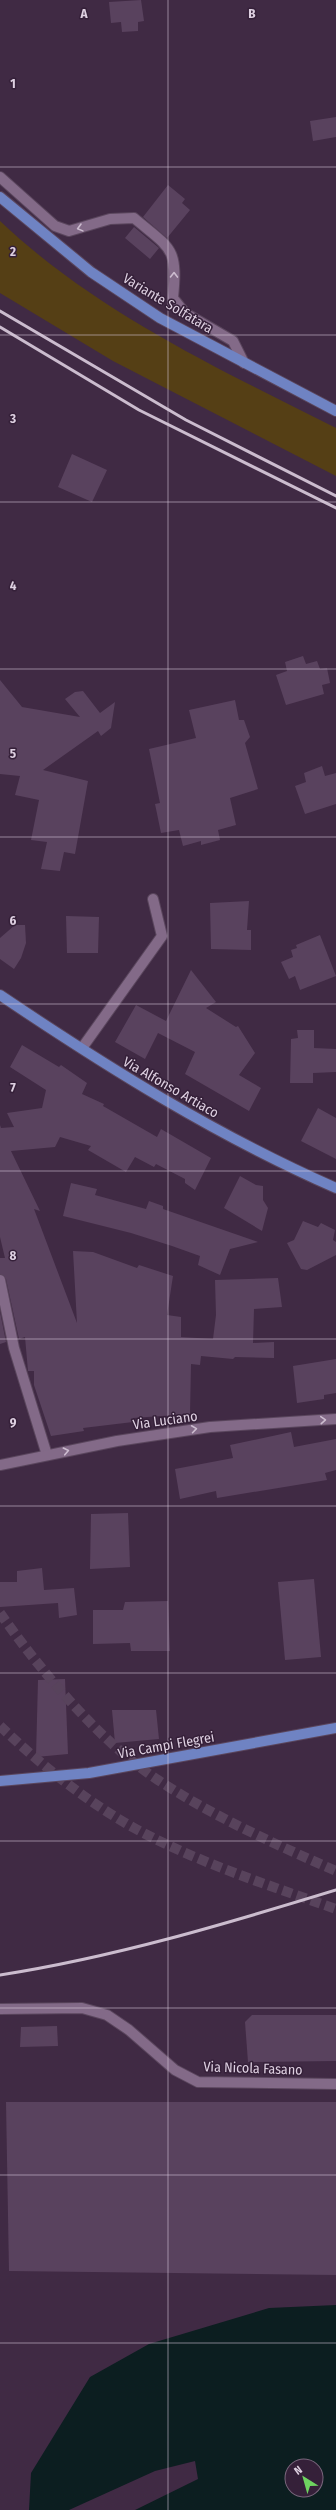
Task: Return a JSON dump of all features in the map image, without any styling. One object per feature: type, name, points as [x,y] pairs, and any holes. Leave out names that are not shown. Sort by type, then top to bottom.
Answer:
[{"type":"main road","name":"Variante Solfatara","points":[[0,197],[91,272],[160,318],[336,411]]},
{"type":"main road","name":"Via Alfonso Artiaco","points":[[0,995],[82,1048],[212,1127],[336,1188]]},
{"type":"main road","name":"Via Campi Flegrei","points":[[0,1781],[89,1773],[336,1728]]},
{"type":"street","points":[[0,177],[55,226],[69,231],[110,219],[134,218],[168,246],[174,258],[173,298],[185,313],[233,341],[244,363]]},
{"type":"street","points":[[82,1048],[162,936],[153,899]]},
{"type":"street","points":[[0,1280],[14,1348],[47,1455]]},
{"type":"street","name":"Via Luciano","points":[[1,1464],[117,1441],[210,1427],[336,1419]]},
{"type":"street","name":"Via Nicola Fasano","points":[[0,2009],[62,2007],[82,2008],[101,2014],[129,2030],[175,2070],[198,2082],[336,2084]]},
{"type":"shaded area","points":[[0,221],[37,254],[118,311],[204,361],[336,428],[336,476],[113,361],[0,293]]},
{"type":"shaded area","points":[[336,2305],[336,2510],[135,2510],[198,2479],[195,2461],[155,2471],[69,2510],[29,2510],[31,2473],[90,2377],[149,2344],[269,2308]]},
{"type":"building","points":[[141,0],[144,21],[138,22],[138,31],[122,32],[121,22],[111,23],[109,2]]},
{"type":"building","points":[[336,117],[336,137],[313,141],[310,121]]},
{"type":"building","points":[[168,185],[185,199],[182,203],[190,210],[167,238],[143,217]]},
{"type":"building","points":[[134,227],[159,248],[150,259],[125,238]]},
{"type":"building","points":[[72,454],[107,470],[92,502],[58,487]]},
{"type":"building","points":[[303,656],[306,664],[317,661],[320,669],[327,668],[330,683],[322,685],[324,694],[286,705],[276,675],[287,671],[285,662]]},
{"type":"building","points":[[0,680],[22,707],[80,717],[65,699],[75,692],[83,691],[100,713],[115,702],[111,728],[101,736],[98,731],[43,770],[88,781],[75,854],[64,852],[60,871],[41,869],[47,842],[31,840],[39,800],[15,795],[20,776],[0,774]]},
{"type":"building","points":[[235,700],[239,720],[244,720],[250,737],[245,743],[258,789],[230,798],[236,825],[218,830],[220,840],[201,845],[201,841],[183,846],[179,830],[161,833],[155,804],[160,803],[149,749],[196,738],[189,710]]},
{"type":"building","points":[[322,766],[325,776],[336,773],[336,804],[305,814],[295,786],[306,782],[304,773]]},
{"type":"building","points":[[249,901],[247,930],[251,930],[251,950],[211,949],[210,903]]},
{"type":"building","points":[[66,916],[99,917],[98,953],[67,953]]},
{"type":"building","points":[[15,925],[25,925],[26,943],[21,958],[14,969],[0,959],[0,938]]},
{"type":"building","points":[[320,935],[336,976],[300,990],[295,976],[289,979],[281,962],[293,957],[291,950],[297,948],[296,945]]},
{"type":"building","points":[[191,970],[216,1002],[206,1008],[236,1027],[238,1026],[255,1053],[239,1075],[261,1088],[249,1111],[185,1074],[195,1052],[158,1033],[145,1059],[115,1042],[136,1005],[166,1021]]},
{"type":"building","points":[[297,1030],[314,1030],[314,1048],[336,1049],[336,1072],[313,1073],[313,1083],[290,1083],[291,1039],[298,1038]]},
{"type":"building","points":[[22,1045],[59,1067],[61,1065],[87,1083],[82,1094],[104,1104],[103,1106],[157,1137],[161,1129],[211,1158],[195,1190],[185,1183],[185,1179],[156,1164],[154,1167],[135,1157],[126,1172],[88,1150],[91,1146],[60,1137],[55,1147],[11,1151],[40,1211],[34,1209],[77,1323],[73,1251],[93,1252],[137,1268],[139,1265],[173,1276],[167,1315],[181,1317],[181,1337],[213,1339],[216,1315],[215,1280],[278,1278],[282,1307],[254,1309],[253,1343],[274,1342],[274,1358],[235,1357],[233,1359],[201,1356],[200,1365],[191,1364],[190,1414],[133,1418],[133,1422],[83,1428],[84,1431],[51,1436],[34,1385],[34,1371],[28,1371],[25,1337],[19,1339],[6,1279],[0,1274],[0,1258],[5,1258],[0,1237],[0,1125],[1,1128],[14,1127],[7,1113],[42,1108],[46,1090],[10,1067]]},
{"type":"building","points":[[318,1108],[336,1118],[336,1159],[301,1141]]},
{"type":"building","points":[[240,1176],[256,1185],[263,1186],[263,1200],[268,1208],[262,1231],[224,1208]]},
{"type":"building","points":[[71,1183],[97,1189],[95,1195],[146,1209],[149,1201],[163,1206],[163,1209],[258,1242],[230,1249],[220,1275],[198,1265],[200,1256],[131,1233],[63,1216]]},
{"type":"building","points":[[303,1221],[318,1227],[321,1223],[335,1230],[333,1240],[336,1242],[336,1255],[307,1270],[301,1269],[287,1243],[294,1240]]},
{"type":"building","points":[[0,1312],[6,1342],[0,1344]]},
{"type":"building","points":[[336,1359],[336,1393],[324,1395],[324,1399],[297,1403],[293,1366]]},
{"type":"building","points":[[291,1432],[294,1447],[336,1439],[336,1470],[325,1473],[327,1480],[217,1498],[216,1491],[180,1499],[175,1469],[233,1458],[230,1445]]},
{"type":"building","points":[[128,1513],[130,1567],[90,1569],[91,1514]]},
{"type":"building","points":[[42,1568],[44,1590],[74,1588],[77,1615],[59,1618],[58,1603],[0,1607],[0,1582],[17,1582],[17,1571]]},
{"type":"building","points":[[314,1579],[321,1657],[285,1660],[278,1582]]},
{"type":"building","points":[[168,1601],[170,1651],[131,1651],[130,1643],[93,1644],[93,1610],[123,1610],[125,1602]]},
{"type":"building","points":[[65,1679],[68,1754],[36,1757],[38,1680]]},
{"type":"building","points":[[112,1710],[156,1710],[159,1739],[115,1743]]},
{"type":"building","points":[[252,2015],[336,2015],[336,2061],[248,2062],[245,2022]]},
{"type":"building","points":[[57,2026],[58,2046],[20,2047],[21,2027]]},
{"type":"building","points":[[6,2102],[336,2102],[336,2275],[9,2271]]},
{"type":"tunnel","points":[[0,1613],[33,1658],[72,1704],[93,1726],[136,1764],[158,1780],[223,1818],[336,1871]]},
{"type":"tunnel","points":[[0,1726],[31,1754],[82,1795],[136,1829],[209,1863],[336,1909]]},
{"type":"railway","points":[[0,311],[186,420],[336,496]]},
{"type":"railway","points":[[0,327],[139,410],[336,508]]},
{"type":"railway","points":[[0,1975],[43,1968],[128,1949],[211,1927],[336,1890]]}]
